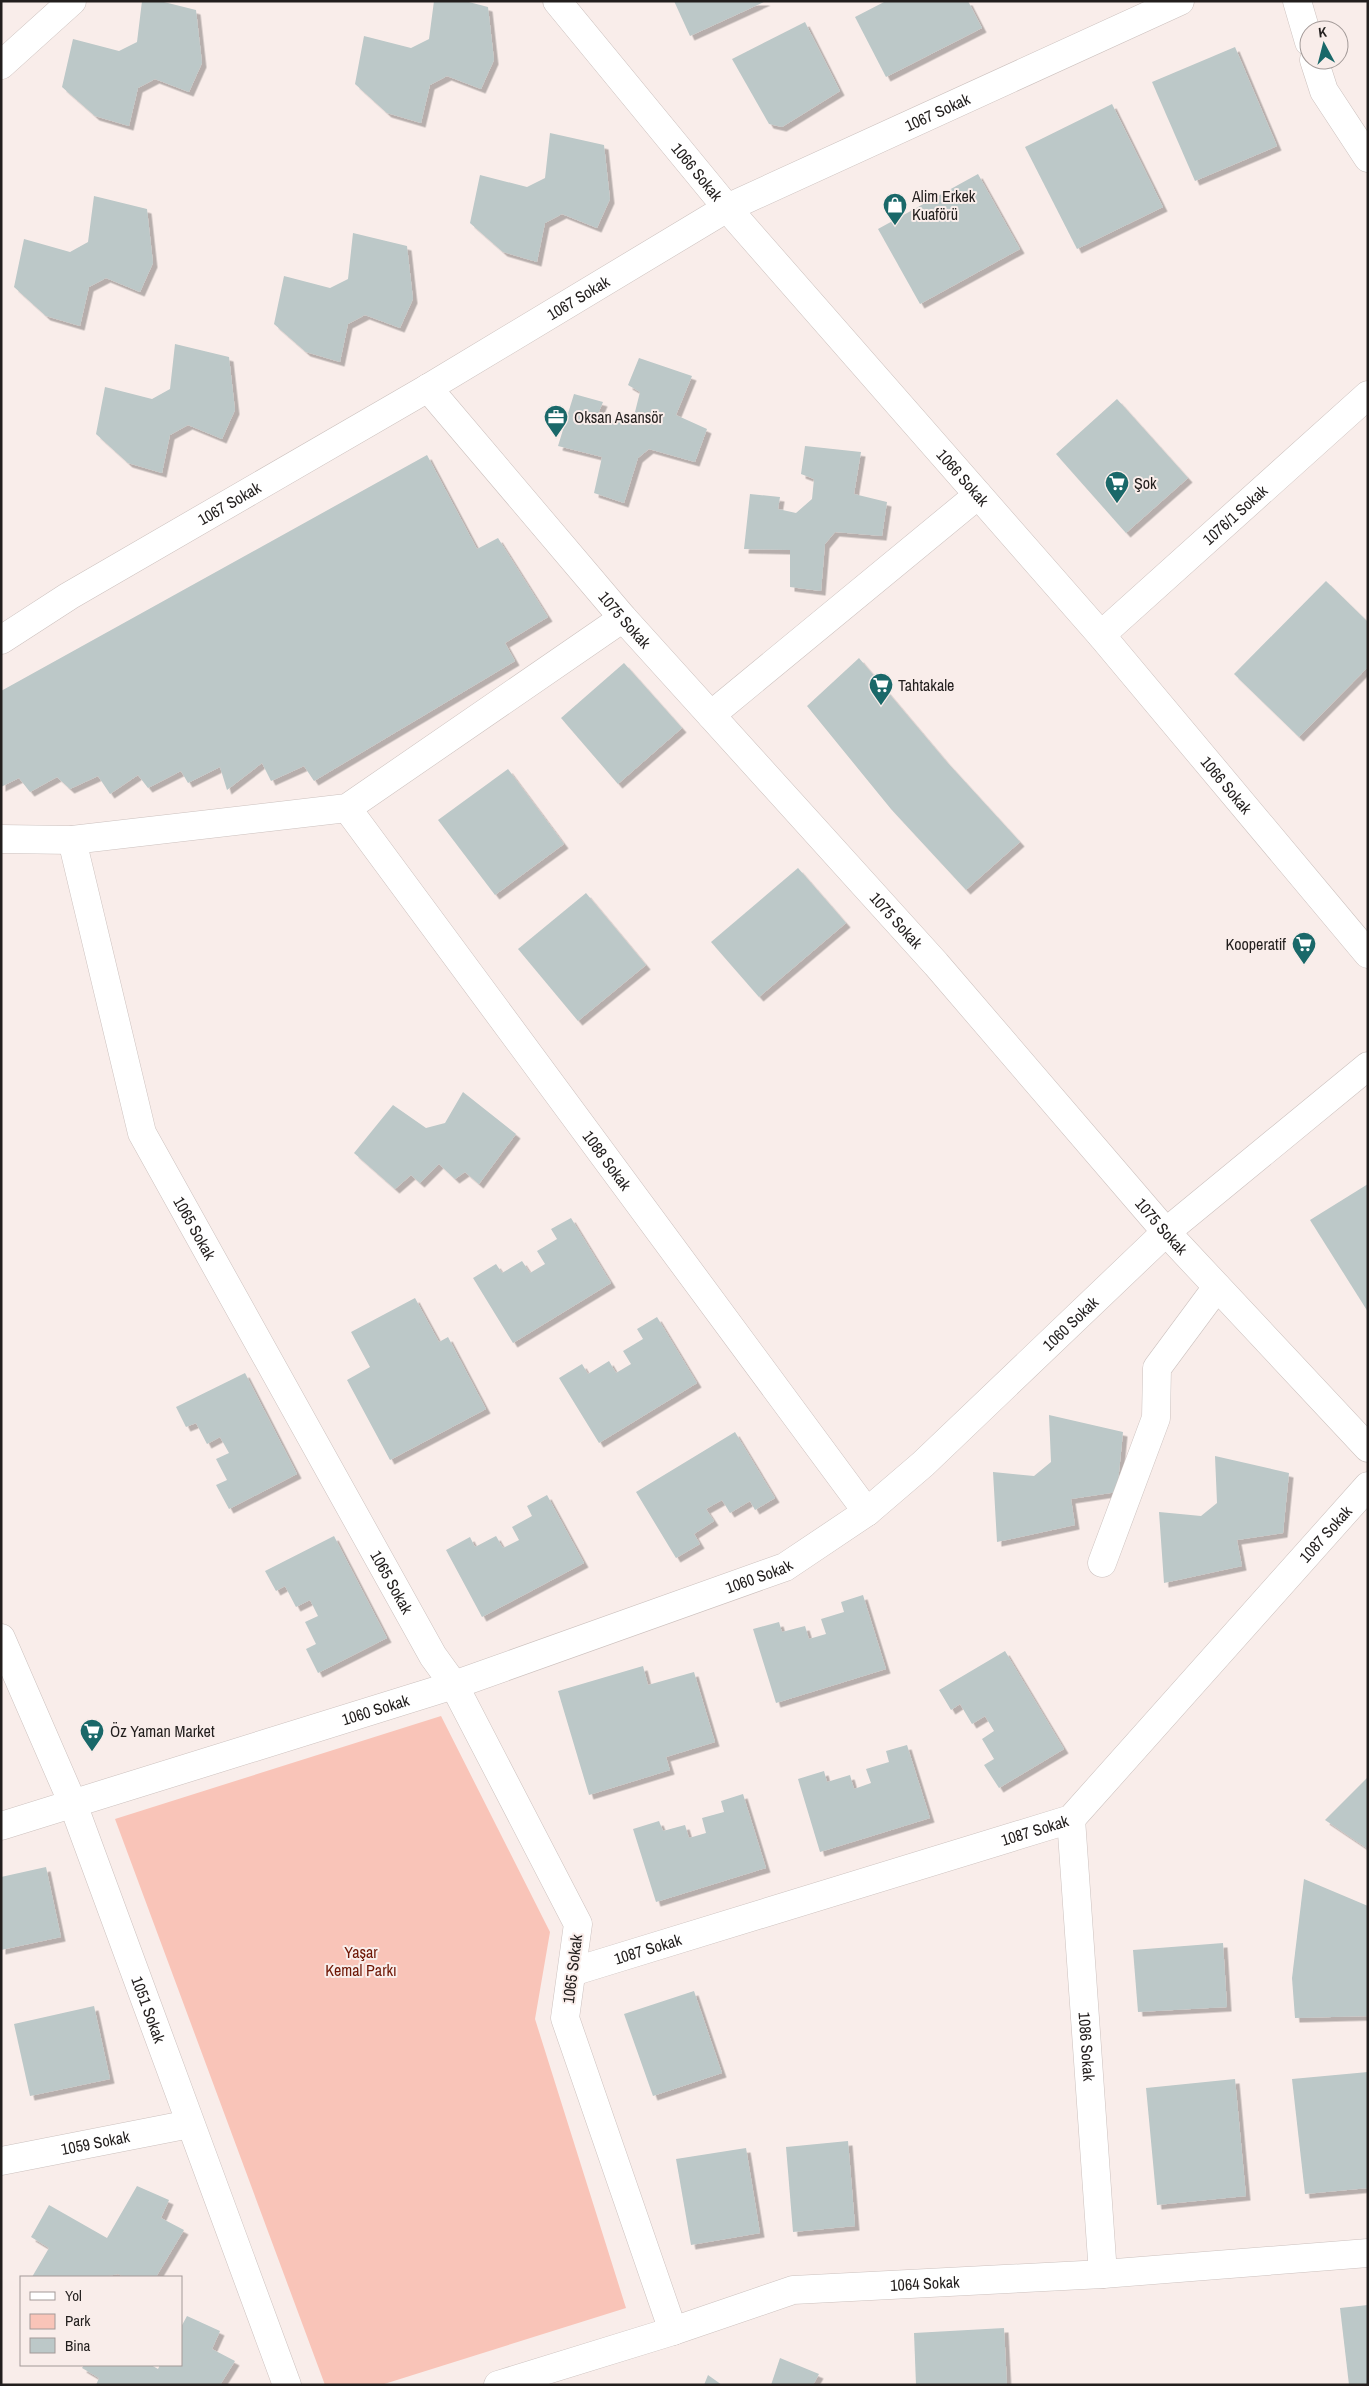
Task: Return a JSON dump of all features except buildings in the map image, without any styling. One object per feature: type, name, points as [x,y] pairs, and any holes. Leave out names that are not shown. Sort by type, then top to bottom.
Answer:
[{"type":"street","points":[[1,65],[72,1]]},
{"type":"street","name":"1066 Sokak","points":[[557,1],[727,208],[1100,635],[1368,954]]},
{"type":"street","name":"1067 Sokak","points":[[1,640],[69,596],[428,388],[727,208],[1180,1]]},
{"type":"street","points":[[1297,1],[1303,20]]},
{"type":"street","points":[[1317,70],[1324,91],[1368,158]]},
{"type":"street","name":"1075 Sokak","points":[[428,388],[623,618],[936,964],[1166,1232],[1368,1448]]},
{"type":"street","name":"1076/1 Sokak","points":[[1100,635],[1368,395]]},
{"type":"street","points":[[710,715],[978,496]]},
{"type":"street","points":[[1,839],[72,840],[347,808],[623,618]]},
{"type":"street","name":"1088 Sokak","points":[[347,808],[867,1512]]},
{"type":"street","name":"1065 Sokak","points":[[72,840],[142,1133],[433,1656],[454,1685],[578,1924],[565,2018],[673,2331]]},
{"type":"street","name":"1060 Sokak","points":[[1,1826],[454,1685],[784,1567],[867,1512],[923,1464],[1166,1232],[1368,1066]]},
{"type":"street","points":[[1102,1563],[1156,1418],[1157,1368],[1217,1287]]},
{"type":"street","name":"1087 Sokak","points":[[572,1972],[1071,1819],[1368,1486]]},
{"type":"street","name":"1051 Sokak","points":[[1,1638],[73,1804],[287,2385]]},
{"type":"street","name":"1086 Sokak","points":[[1071,1819],[1103,2274]]},
{"type":"street","name":"1059 Sokak","points":[[1,2161],[190,2124]]},
{"type":"street","name":"1064 Sokak","points":[[498,2385],[673,2331],[793,2290],[1103,2274],[1368,2253]]},
{"type":"green space","name":"Yaşar Kemal Parkı","points":[[441,1716],[550,1932],[535,2019],[626,2308],[381,2385],[325,2385],[115,1819]]},
{"type":"place","name":"Alim Erkek Kuaförü","points":[[895,226]]},
{"type":"place","name":"Oksan Asansör","points":[[556,438]]},
{"type":"place","name":"Şok","points":[[1117,504]]},
{"type":"place","name":"Tahtakale","points":[[881,706]]},
{"type":"place","name":"Kooperatif","points":[[1304,965]]},
{"type":"place","name":"Öz Yaman Market","points":[[92,1752]]}]
